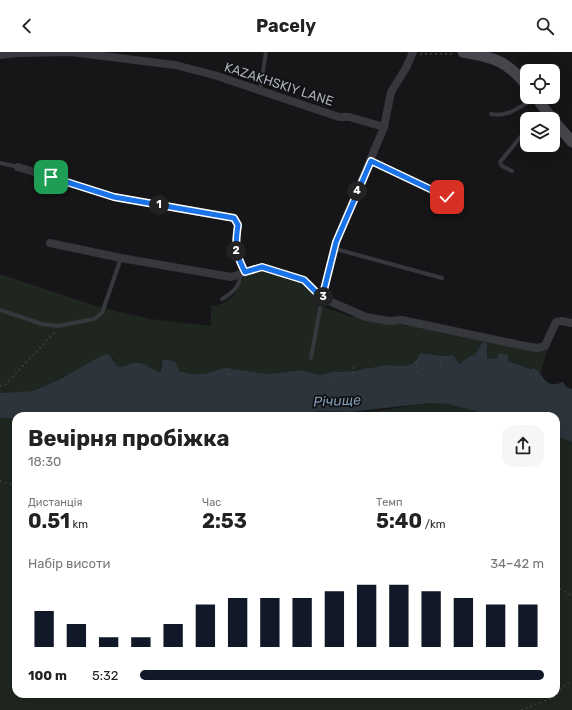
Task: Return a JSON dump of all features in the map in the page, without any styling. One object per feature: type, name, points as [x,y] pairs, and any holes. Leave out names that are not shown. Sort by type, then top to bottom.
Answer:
[{"type":"street","name":"KAZAKHSKIY LANE","points":[[0,55],[18,52],[71,52],[175,65],[214,75],[339,117],[349,117],[384,127]]},
{"type":"street","points":[[322,298],[336,249],[336,242],[384,127],[391,92],[406,68],[413,52]]},
{"type":"street","points":[[463,52],[501,61],[513,69],[520,78]]},
{"type":"street","points":[[560,128],[572,142]]},
{"type":"street","points":[[18,167],[114,197],[234,218],[238,225],[235,246],[243,273]]},
{"type":"street","points":[[50,243],[121,258],[231,277],[262,267],[304,280],[322,298],[366,317],[390,321],[402,320],[537,348],[545,346],[556,322],[562,321],[572,323]]},
{"type":"lane","points":[[260,91],[266,52]]},
{"type":"lane","points":[[491,114],[501,116],[509,114],[525,104]]},
{"type":"lane","points":[[512,171],[502,166],[500,162],[520,138]]},
{"type":"lane","points":[[371,161],[447,197]]},
{"type":"lane","points":[[0,163],[18,167]]},
{"type":"lane","points":[[336,249],[442,278]]},
{"type":"lane","points":[[0,310],[42,324],[58,326],[94,319],[102,313],[121,258]]},
{"type":"lane","points":[[222,299],[230,295],[236,288],[243,273]]},
{"type":"lane","points":[[311,358],[322,298]]},
{"type":"path","points":[[0,386],[6,384],[38,351],[58,326]]},
{"type":"path","points":[[441,368],[442,356]]},
{"type":"path","points":[[416,360],[417,372]]},
{"type":"path","points":[[353,367],[353,374]]},
{"type":"path","points":[[228,368],[229,375],[231,369]]},
{"type":"path","points":[[366,368],[366,373]]},
{"type":"path","points":[[333,372],[334,379]]},
{"type":"path","points":[[0,481],[12,485]]},
{"type":"path","points":[[560,588],[572,596]]},
{"type":"path","points":[[560,691],[566,684],[572,681]]},
{"type":"path","points":[[521,710],[552,698]]},
{"type":"shaded area","points":[[262,270],[301,281],[320,299],[318,305],[349,316],[408,326],[409,318],[537,346],[549,345],[540,374],[537,370],[508,361],[508,355],[496,359],[487,358],[487,344],[479,347],[474,356],[470,356],[459,364],[453,355],[442,356],[420,353],[416,361],[409,365],[387,365],[318,375],[301,370],[269,374],[224,368],[210,374],[190,374],[179,371],[172,360],[162,360],[160,372],[132,363],[123,367],[118,367],[113,358],[82,368],[33,391],[0,393],[0,274],[102,308],[151,319],[211,326],[211,306],[224,303],[229,300],[236,292],[245,275]]},
{"type":"shaded area","points":[[430,403],[447,404],[479,412],[359,412]]},
{"type":"shaded area","points":[[318,411],[349,412],[312,412]]},
{"type":"shaded area","points":[[0,418],[12,418],[12,698],[560,698],[560,438],[572,442],[572,710],[0,710]]},
{"type":"water","name":"Річище","points":[[484,342],[487,344],[487,358],[496,359],[499,353],[508,355],[508,361],[531,369],[534,368],[548,383],[556,384],[563,382],[566,387],[572,389],[572,442],[560,438],[560,412],[479,412],[447,404],[430,403],[350,412],[12,412],[12,418],[0,418],[0,393],[33,391],[62,378],[103,355],[108,354],[118,367],[140,363],[160,372],[162,360],[170,360],[175,362],[179,371],[190,374],[205,374],[224,368],[269,374],[301,370],[318,375],[387,365],[409,365],[416,361],[420,353],[442,356],[453,355],[459,364],[470,356],[474,356]]},
{"type":"route","points":[[51,177],[114,197],[234,218],[238,225],[235,246],[245,272],[262,267],[304,280],[322,298],[336,249],[336,242],[350,206],[371,161],[447,197]]}]
